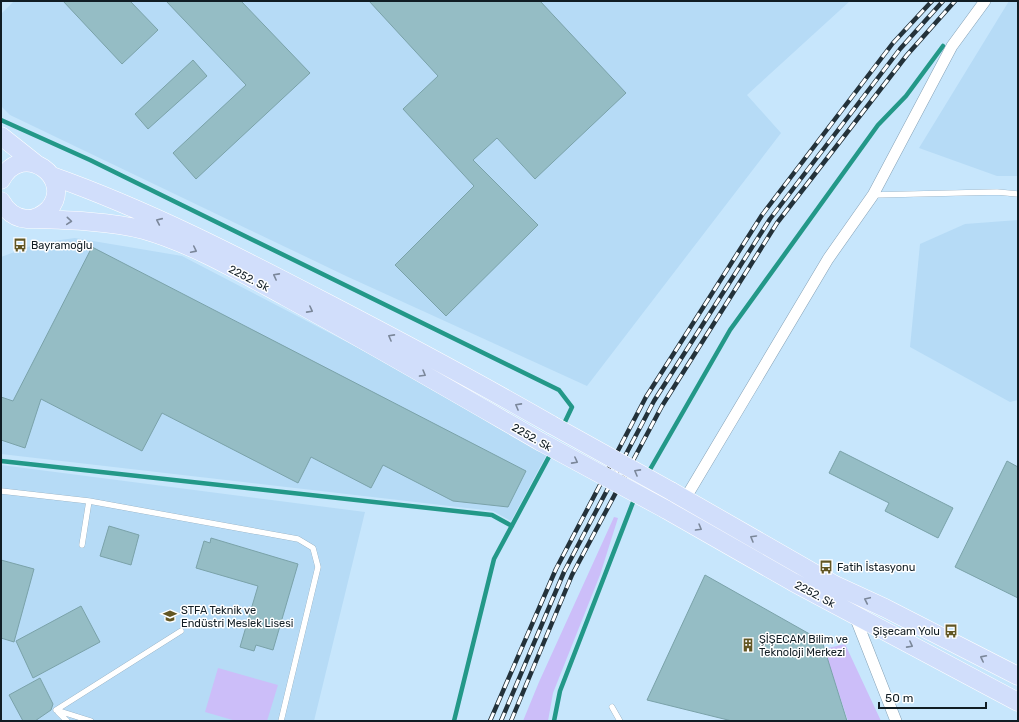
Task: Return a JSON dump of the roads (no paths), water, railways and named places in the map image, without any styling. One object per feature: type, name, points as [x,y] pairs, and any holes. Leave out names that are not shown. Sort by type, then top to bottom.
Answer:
[{"type":"main road","name":"2252. Sk","points":[[1,136],[35,163],[47,170],[52,176],[233,253],[552,425],[835,585],[885,608],[1018,676]]},
{"type":"main road","points":[[4,170],[27,162],[35,163]]},
{"type":"main road","points":[[1,225],[45,213],[54,200],[56,192],[52,176]]},
{"type":"main road","points":[[1,202],[12,215],[25,219]]},
{"type":"main road","name":"2252. Sk","points":[[25,219],[119,226],[142,230],[165,237],[258,282],[362,338],[541,442],[854,614],[1018,702]]},
{"type":"street","points":[[670,512],[678,495],[828,259],[873,195],[952,46],[985,1]]},
{"type":"street","points":[[854,614],[896,721]]},
{"type":"lane","points":[[873,195],[997,192],[1018,194]]},
{"type":"lane","points":[[1,491],[89,501],[298,539],[313,548],[318,566],[281,721]]},
{"type":"lane","points":[[82,545],[89,501]]},
{"type":"lane","points":[[56,710],[181,631]]},
{"type":"lane","points":[[612,707],[620,721]]},
{"type":"lane","points":[[56,710],[61,721]]},
{"type":"lane","points":[[56,710],[68,721]]},
{"type":"lane","points":[[56,710],[91,721]]},
{"type":"waterway","points":[[648,473],[730,330],[878,125],[906,96],[943,46]]},
{"type":"waterway","points":[[1,120],[90,160],[559,390],[572,407],[563,426]]},
{"type":"waterway","points":[[454,721],[494,559],[551,453]]},
{"type":"waterway","points":[[1,461],[492,515],[512,526]]},
{"type":"waterway","points":[[554,721],[560,691],[635,497]]},
{"type":"railway","points":[[490,721],[556,569],[646,397],[762,215],[893,43],[932,1]]},
{"type":"railway","points":[[501,721],[564,572],[654,401],[770,219],[900,49],[943,1]]},
{"type":"railway","points":[[511,721],[572,575],[662,406],[777,223],[907,55],[955,1]]},
{"type":"place","name":"Bayramoğlu","points":[[20,245]]},
{"type":"place","name":"Fatih İstasyonu","points":[[826,567]]},
{"type":"place","name":"STFA Teknik ve Endüstri Meslek Lisesi","points":[[170,616]]},
{"type":"place","name":"Şişecam Yolu","points":[[951,631]]},
{"type":"place","name":"ŞİŞECAM Bilim ve Teknoloji Merkezi","points":[[748,645]]}]
